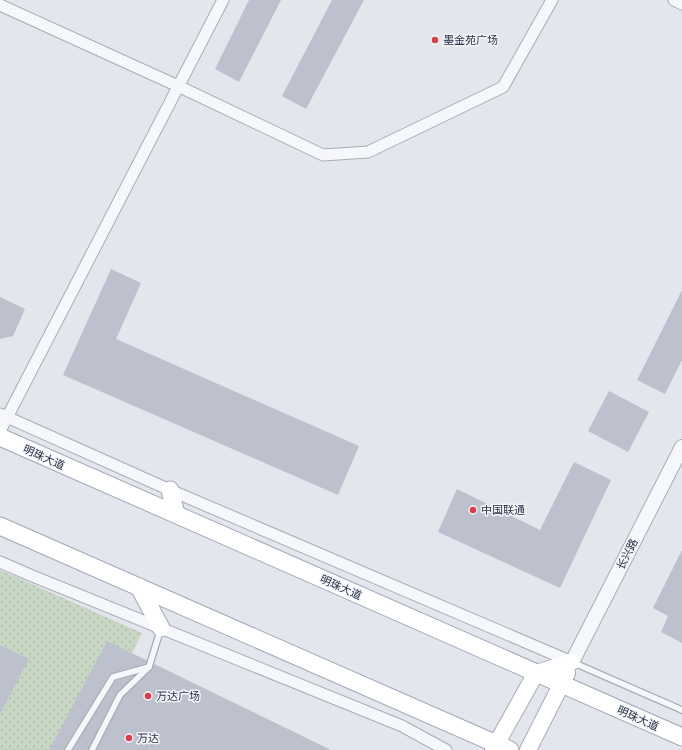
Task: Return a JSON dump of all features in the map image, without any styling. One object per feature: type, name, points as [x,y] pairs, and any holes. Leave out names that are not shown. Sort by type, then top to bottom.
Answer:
[{"type":"main road","name":"明珠大道","points":[[0,437],[682,737]]},
{"type":"main road","points":[[170,490],[176,514]]},
{"type":"main road","points":[[0,526],[500,748],[536,673],[572,662]]},
{"type":"main road","points":[[139,587],[161,628]]},
{"type":"main road","name":"长兴路","points":[[528,750],[572,662]]},
{"type":"street","points":[[0,431],[4,416],[222,0]]},
{"type":"street","points":[[0,5],[178,86],[323,155],[368,152],[503,87],[552,0]]},
{"type":"street","points":[[674,0],[682,4]]},
{"type":"street","points":[[4,416],[170,490],[572,662]]},
{"type":"street","name":"长兴路","points":[[572,662],[682,447]]},
{"type":"street","points":[[0,562],[402,726],[446,750]]},
{"type":"lane","points":[[92,750],[120,695],[149,667],[161,628]]},
{"type":"lane","points":[[572,662],[682,710]]},
{"type":"lane","points":[[68,750],[113,677],[149,667]]},
{"type":"green space","points":[[0,570],[142,633],[84,750],[0,750]]},
{"type":"building","points":[[249,0],[281,0],[239,82],[215,69]]},
{"type":"building","points":[[332,0],[364,0],[306,109],[282,96]]},
{"type":"building","points":[[111,269],[141,283],[116,339],[359,446],[338,495],[63,375]]},
{"type":"building","points":[[682,290],[682,360],[665,394],[637,380]]},
{"type":"building","points":[[0,297],[25,309],[13,336],[0,339]]},
{"type":"building","points":[[609,391],[649,412],[628,452],[588,431]]},
{"type":"building","name":"中国联通","points":[[574,462],[611,480],[560,588],[438,532],[457,489],[540,530]]},
{"type":"building","points":[[682,550],[682,643],[661,632],[668,616],[653,608]]},
{"type":"building","name":"万达广场","points":[[107,641],[331,750],[49,750]]},
{"type":"building","points":[[0,645],[29,659],[0,714]]},
{"type":"place","name":"墨金苑广场","points":[[435,40]]},
{"type":"place","name":"中国联通","points":[[473,510]]},
{"type":"place","name":"万达广场","points":[[148,696]]},
{"type":"place","name":"万达","points":[[129,738]]}]
